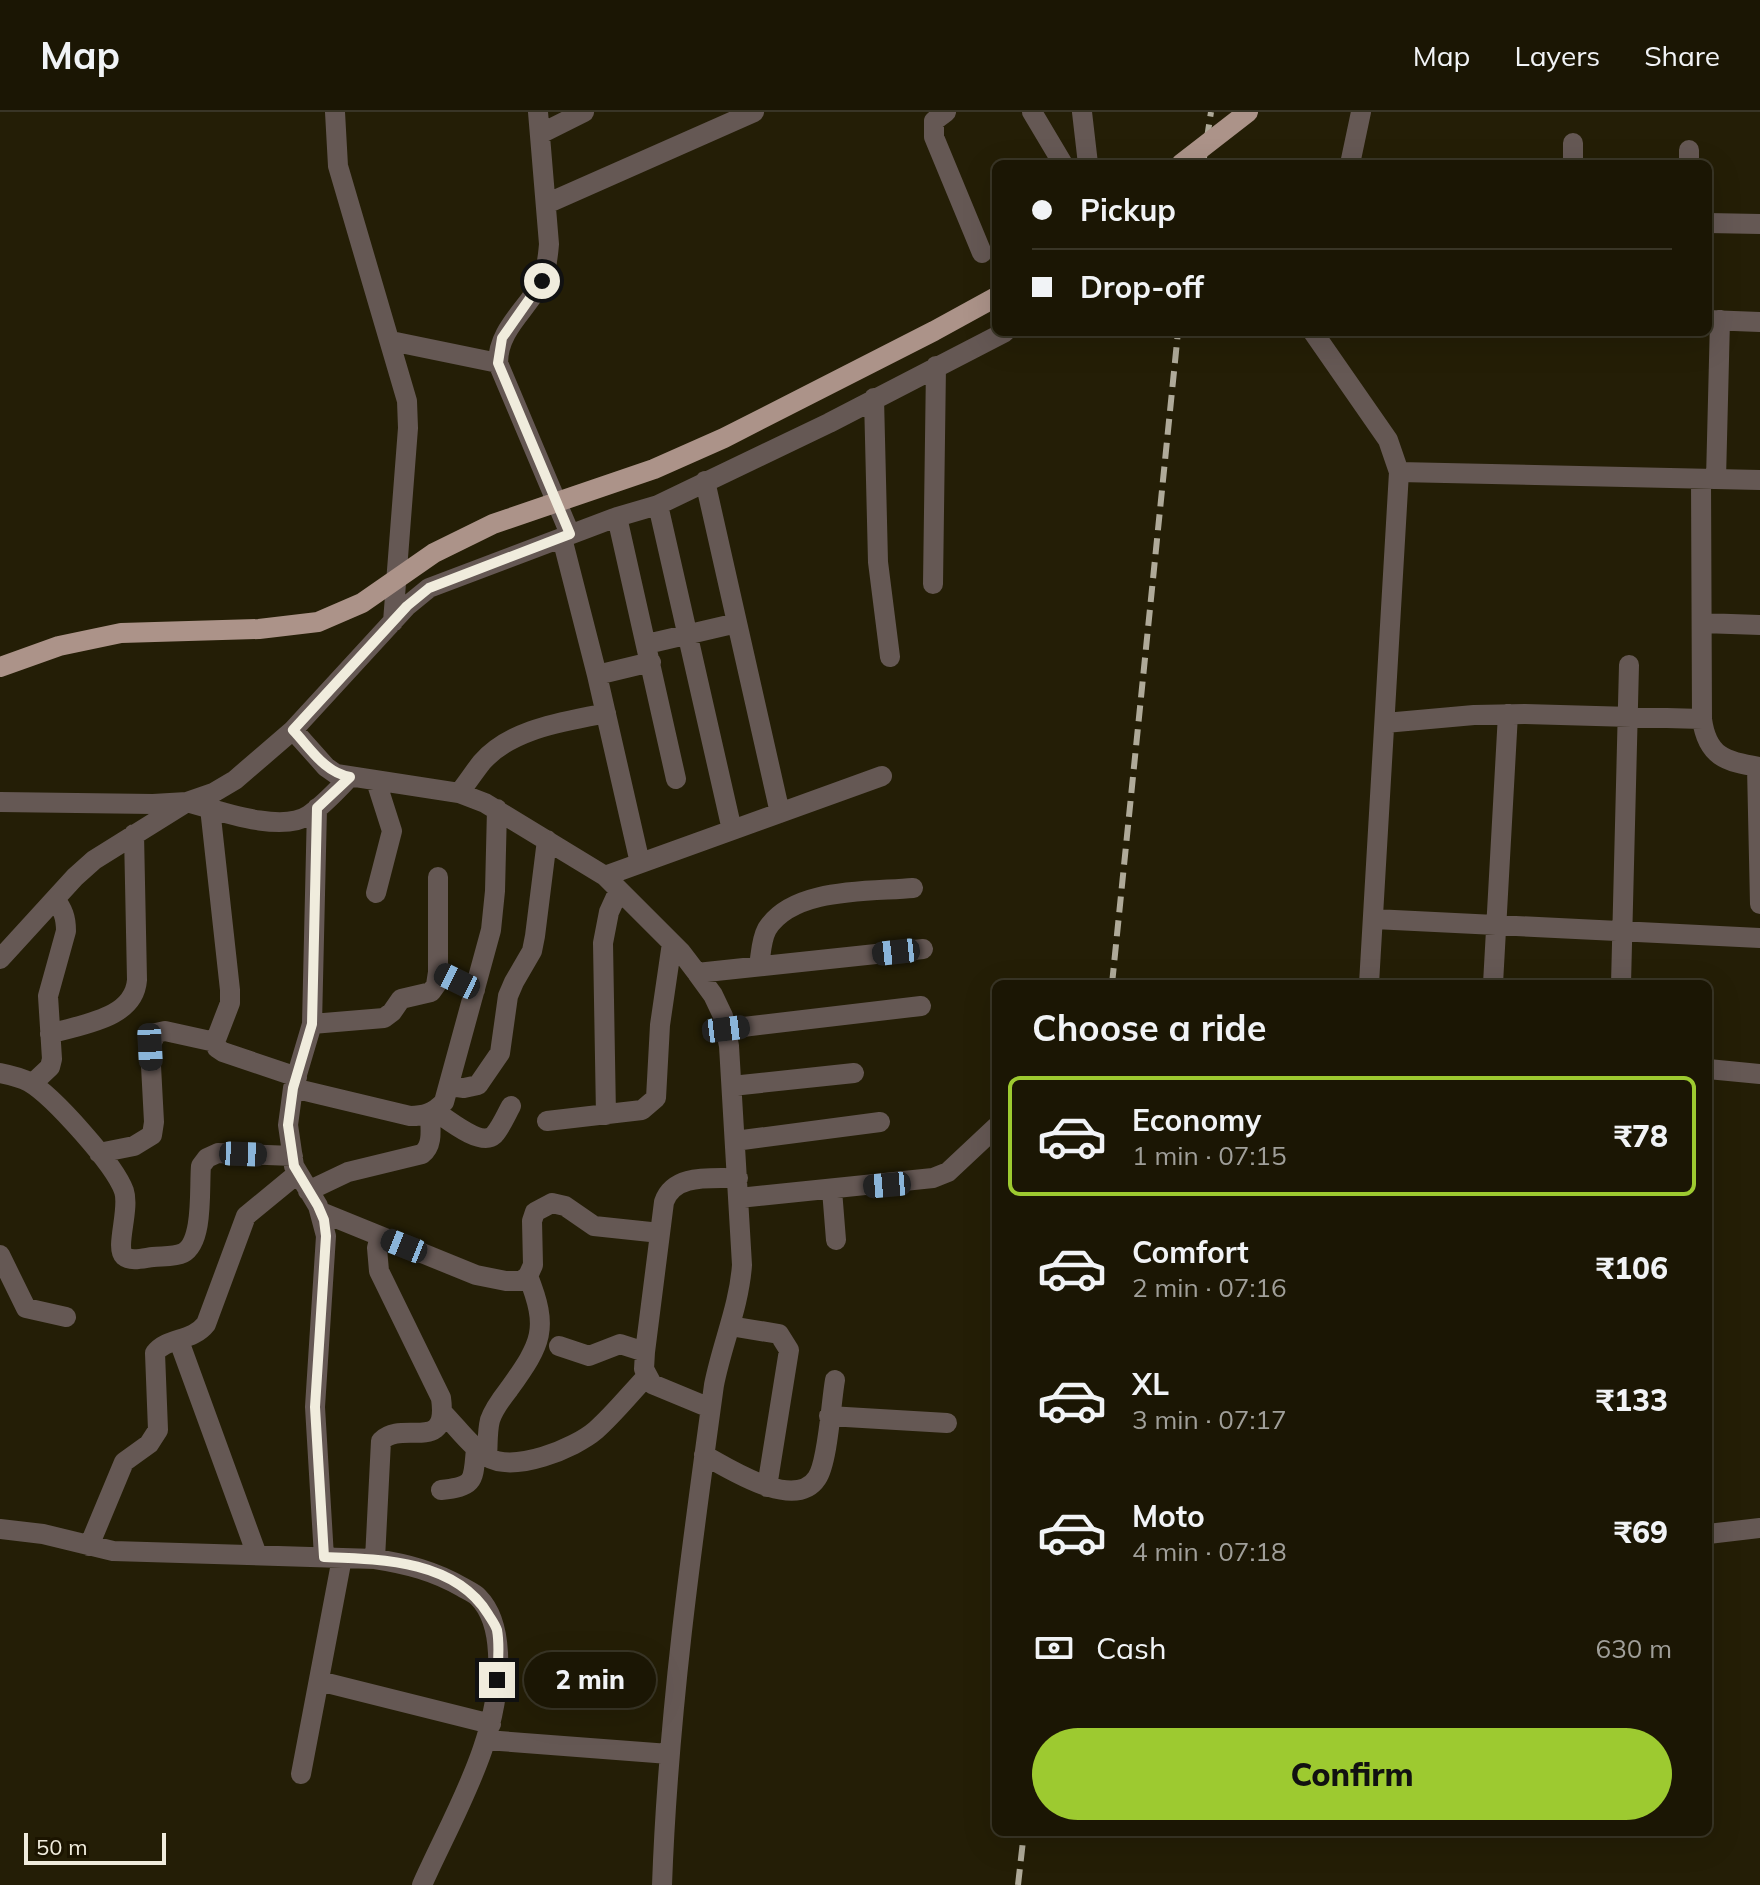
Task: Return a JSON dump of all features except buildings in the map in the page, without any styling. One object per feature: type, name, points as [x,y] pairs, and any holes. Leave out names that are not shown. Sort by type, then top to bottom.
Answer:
[{"type":"main road","points":[[1186,160],[1248,112]]},
{"type":"main road","points":[[0,667],[59,646],[121,633],[259,629],[318,622],[362,603],[434,553],[493,524],[668,463],[992,299]]},
{"type":"street","points":[[335,112],[338,166],[407,401],[408,428],[393,622]]},
{"type":"street","points":[[538,112],[549,244],[547,264],[542,281],[502,338],[498,363],[566,536],[640,863]]},
{"type":"street","points":[[540,134],[584,112]]},
{"type":"street","points":[[546,204],[754,112]]},
{"type":"street","points":[[946,112],[934,121],[932,128],[982,253]]},
{"type":"street","points":[[1032,112],[1061,160]]},
{"type":"street","points":[[1082,112],[1088,160]]},
{"type":"street","points":[[1351,160],[1361,112]]},
{"type":"street","points":[[1573,143],[1573,160]]},
{"type":"street","points":[[1712,223],[1760,224]]},
{"type":"street","points":[[1760,322],[1714,320],[1702,623],[1702,719],[1710,748],[1724,759],[1758,767],[1760,904]]},
{"type":"street","points":[[0,959],[94,860],[187,802],[213,793],[235,780],[293,730],[393,622],[429,588],[617,517],[658,505],[829,423],[997,336]]},
{"type":"street","points":[[1316,336],[1388,440],[1399,472],[1369,980]]},
{"type":"street","points":[[391,341],[498,363]]},
{"type":"street","points":[[933,584],[936,366]]},
{"type":"street","points":[[874,398],[879,575],[890,657]]},
{"type":"street","points":[[1399,472],[1760,480]]},
{"type":"street","points":[[705,481],[780,813]]},
{"type":"street","points":[[658,505],[732,830]]},
{"type":"street","points":[[617,517],[676,779]]},
{"type":"street","points":[[597,675],[689,635],[737,623]]},
{"type":"street","points":[[1702,623],[1760,625]]},
{"type":"street","points":[[1621,980],[1629,665]]},
{"type":"street","points":[[459,793],[484,760],[508,743],[532,731],[606,713]]},
{"type":"street","points":[[1385,723],[1508,714],[1702,719]]},
{"type":"street","points":[[1493,980],[1508,714]]},
{"type":"street","points":[[293,730],[336,774],[459,793],[497,809],[612,883],[672,943],[697,973],[713,995],[726,1029],[738,1188],[742,1265],[740,1292],[718,1361],[710,1408],[679,1647],[662,1885]]},
{"type":"street","points":[[606,1115],[603,943],[612,883],[640,863],[882,776]]},
{"type":"street","points":[[0,802],[187,802],[273,821],[293,821],[307,817],[350,777]]},
{"type":"street","points":[[376,781],[392,831],[376,893]]},
{"type":"street","points":[[210,808],[230,990],[230,1003],[215,1042],[217,1048],[295,1082],[410,1116],[432,1112],[444,1102],[450,1086],[493,912],[497,809]]},
{"type":"street","points":[[301,1774],[319,1681],[333,1558],[315,1407],[326,1236],[321,1212],[299,1174],[288,1125],[295,1082],[312,1024],[317,808]]},
{"type":"street","points":[[50,1034],[115,1013],[126,1007],[133,998],[137,980],[134,834]]},
{"type":"street","points":[[450,1086],[464,1088],[478,1085],[500,1053],[508,996],[532,951],[547,840]]},
{"type":"street","points":[[312,1024],[384,1018],[401,999],[431,992],[436,985],[438,972],[438,877]]},
{"type":"street","points":[[759,966],[766,930],[790,907],[835,894],[913,888]]},
{"type":"street","points":[[32,1084],[50,1067],[52,1059],[48,996],[66,931],[64,912],[55,899]]},
{"type":"street","points":[[1374,919],[1760,938]]},
{"type":"street","points":[[547,1121],[642,1110],[656,1098],[660,1025],[672,943]]},
{"type":"street","points":[[697,973],[923,949]]},
{"type":"street","points":[[438,972],[475,990]]},
{"type":"street","points":[[726,1029],[921,1006]]},
{"type":"street","points":[[99,1153],[134,1146],[152,1135],[150,1047],[156,1033],[165,1031],[215,1042]]},
{"type":"street","points":[[1712,1069],[1760,1074]]},
{"type":"street","points":[[0,1073],[19,1077],[48,1097],[118,1177],[125,1194],[127,1211],[119,1245],[121,1254],[135,1259],[181,1254],[188,1249],[197,1233],[201,1166],[207,1158],[218,1153],[299,1174],[348,1172],[428,1150],[432,1112]]},
{"type":"street","points":[[732,1086],[854,1073]]},
{"type":"street","points":[[432,1112],[476,1137],[487,1139],[493,1135],[511,1106]]},
{"type":"street","points":[[735,1141],[880,1122]]},
{"type":"street","points":[[710,1408],[652,1384],[644,1369],[667,1192],[686,1180],[738,1188],[832,1190],[933,1178],[948,1172],[992,1131]]},
{"type":"street","points":[[89,1546],[124,1462],[149,1444],[158,1430],[155,1353],[159,1348],[193,1336],[206,1324],[246,1216],[299,1174]]},
{"type":"street","points":[[832,1190],[836,1240]]},
{"type":"street","points":[[321,1212],[490,1280],[521,1281],[528,1276],[533,1265],[532,1221],[535,1212],[552,1203],[565,1206],[594,1226],[660,1233]]},
{"type":"street","points":[[375,1559],[381,1441],[394,1433],[422,1434],[432,1431],[439,1425],[443,1413],[441,1398],[379,1271],[377,1248],[380,1236]]},
{"type":"street","points":[[0,1255],[26,1308],[66,1317]]},
{"type":"street","points":[[441,1490],[470,1484],[490,1420],[532,1357],[542,1322],[541,1307],[528,1276]]},
{"type":"street","points":[[730,1326],[779,1334],[789,1350],[767,1487]]},
{"type":"street","points":[[179,1341],[257,1555]]},
{"type":"street","points":[[559,1346],[589,1356],[620,1344],[645,1352]]},
{"type":"street","points":[[443,1413],[482,1453],[513,1462],[532,1460],[574,1444],[593,1432],[647,1376]]},
{"type":"street","points":[[704,1455],[767,1487],[782,1489],[812,1484],[822,1469],[835,1380]]},
{"type":"street","points":[[829,1416],[947,1423]]},
{"type":"street","points":[[1712,1534],[1760,1528]]},
{"type":"street","points":[[0,1529],[43,1534],[113,1551],[375,1559],[414,1565],[447,1578],[478,1597],[496,1627],[496,1699],[489,1732],[422,1885]]},
{"type":"street","points":[[319,1681],[489,1732],[669,1754]]},
{"type":"railway","points":[[1204,160],[1211,112]]},
{"type":"railway","points":[[1112,980],[1178,336]]},
{"type":"railway","points":[[1018,1885],[1024,1836]]},
{"type":"route","points":[[497,1680],[496,1627],[478,1597],[447,1578],[414,1565],[375,1559],[324,1557],[315,1407],[326,1236],[318,1206],[294,1166],[288,1125],[293,1088],[312,1024],[317,808],[350,777],[336,774],[326,767],[293,730],[407,606],[429,588],[570,534],[498,363],[502,338],[542,281]]}]
